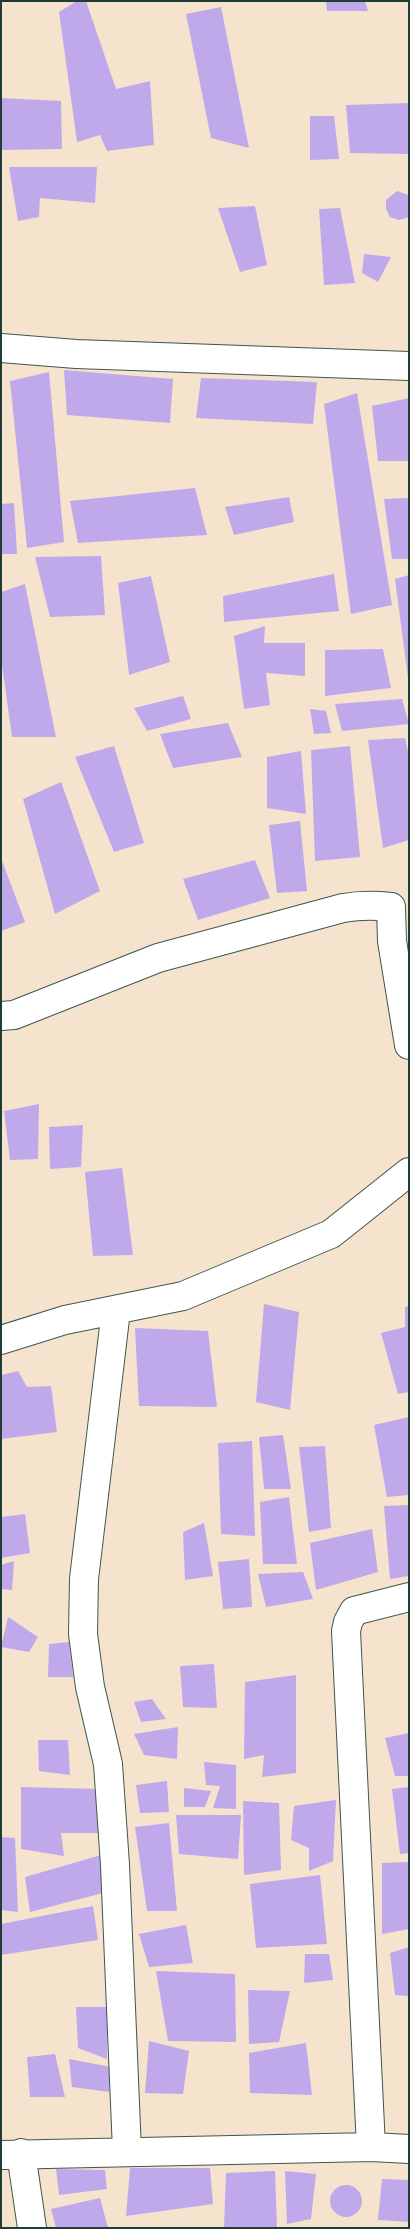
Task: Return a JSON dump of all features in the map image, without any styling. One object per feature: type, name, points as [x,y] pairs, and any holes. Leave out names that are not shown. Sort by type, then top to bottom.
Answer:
[{"type":"street","points":[[1,348],[76,354],[409,366]]},
{"type":"street","points":[[1,1016],[14,1015],[158,958],[343,908],[400,903],[392,941],[409,1045]]},
{"type":"street","points":[[1,1340],[66,1320],[183,1296],[331,1234],[409,1172]]},
{"type":"street","points":[[116,1310],[84,1579],[83,1634],[90,1687],[108,1764],[115,1865],[128,2151]]},
{"type":"street","points":[[371,2147],[346,1631],[354,1611],[409,1597]]},
{"type":"street","points":[[32,2228],[11,2154],[371,2147],[409,2149]]},
{"type":"building","points":[[77,1],[86,1],[116,89],[150,81],[154,145],[107,151],[100,135],[77,142],[59,12]]},
{"type":"building","points":[[326,1],[365,1],[368,11],[327,11]]},
{"type":"building","points":[[221,7],[249,148],[211,138],[186,14]]},
{"type":"building","points":[[1,98],[61,101],[62,149],[2,150]]},
{"type":"building","points":[[409,103],[409,154],[350,153],[346,105]]},
{"type":"building","points":[[310,116],[334,116],[339,159],[310,160]]},
{"type":"building","points":[[9,167],[97,167],[95,203],[40,198],[39,217],[18,221]]},
{"type":"building","points":[[397,191],[409,195],[409,217],[399,220],[390,217],[386,209],[386,200]]},
{"type":"building","points":[[255,206],[267,265],[240,272],[218,208]]},
{"type":"building","points":[[340,208],[355,283],[324,285],[319,209]]},
{"type":"building","points":[[364,254],[391,257],[378,282],[362,273]]},
{"type":"building","points":[[64,370],[173,379],[170,423],[67,415]]},
{"type":"building","points":[[49,372],[64,542],[27,548],[10,381]]},
{"type":"building","points":[[201,378],[317,382],[313,424],[196,418]]},
{"type":"building","points":[[357,393],[392,605],[351,614],[324,404]]},
{"type":"building","points":[[409,398],[409,461],[378,461],[372,406]]},
{"type":"building","points":[[195,488],[207,535],[78,543],[70,501]]},
{"type":"building","points":[[289,497],[294,522],[234,535],[225,507]]},
{"type":"building","points":[[409,498],[409,559],[392,559],[384,499]]},
{"type":"building","points":[[14,503],[17,554],[1,554],[1,504]]},
{"type":"building","points":[[101,556],[105,615],[50,617],[35,557]]},
{"type":"building","points":[[334,574],[339,611],[224,622],[223,596]]},
{"type":"building","points":[[409,575],[409,677],[408,678],[395,579]]},
{"type":"building","points":[[151,576],[170,662],[129,675],[118,583]]},
{"type":"building","points":[[25,584],[56,737],[12,737],[1,658],[1,592]]},
{"type":"building","points":[[265,626],[264,643],[305,643],[305,676],[266,673],[270,705],[244,709],[234,636]]},
{"type":"building","points":[[383,649],[391,688],[325,696],[325,650]]},
{"type":"building","points":[[183,696],[191,719],[147,731],[134,708]]},
{"type":"building","points":[[402,699],[409,724],[342,731],[335,704]]},
{"type":"building","points":[[310,709],[326,711],[331,733],[314,734]]},
{"type":"building","points":[[228,723],[242,757],[173,768],[160,734]]},
{"type":"building","points":[[405,738],[409,756],[409,840],[383,848],[368,740]]},
{"type":"building","points":[[114,746],[144,843],[114,852],[75,757]]},
{"type":"building","points":[[350,746],[360,857],[315,861],[311,750]]},
{"type":"building","points":[[301,751],[306,814],[267,808],[267,757]]},
{"type":"building","points":[[61,782],[100,891],[55,914],[23,799]]},
{"type":"building","points":[[300,821],[307,891],[277,893],[269,825]]},
{"type":"building","points":[[1,858],[25,922],[1,931]]},
{"type":"building","points":[[255,860],[270,898],[198,920],[183,879]]},
{"type":"building","points":[[39,1104],[38,1159],[10,1160],[4,1111]]},
{"type":"building","points":[[83,1125],[81,1167],[50,1169],[49,1127]]},
{"type":"building","points":[[122,1168],[133,1255],[93,1256],[85,1172]]},
{"type":"building","points":[[264,1304],[299,1312],[290,1410],[256,1402]]},
{"type":"building","points":[[409,1306],[409,1392],[398,1394],[381,1333],[405,1327],[405,1307]]},
{"type":"building","points":[[135,1328],[208,1331],[217,1407],[139,1406]]},
{"type":"building","points":[[18,1371],[27,1387],[51,1386],[57,1432],[1,1439],[1,1375]]},
{"type":"building","points":[[409,1417],[409,1495],[387,1497],[374,1425]]},
{"type":"building","points":[[283,1435],[291,1489],[264,1489],[259,1437]]},
{"type":"building","points":[[252,1441],[255,1536],[221,1534],[218,1443]]},
{"type":"building","points":[[325,1446],[331,1528],[309,1532],[299,1447]]},
{"type":"building","points":[[289,1497],[297,1564],[263,1564],[260,1502]]},
{"type":"building","points":[[409,1505],[409,1576],[390,1579],[384,1506]]},
{"type":"building","points":[[25,1514],[30,1553],[1,1558],[1,1517]]},
{"type":"building","points":[[204,1523],[213,1576],[185,1580],[183,1532]]},
{"type":"building","points":[[372,1529],[378,1572],[316,1590],[310,1543]]},
{"type":"building","points":[[249,1559],[252,1607],[223,1609],[218,1562]]},
{"type":"building","points":[[14,1561],[12,1590],[1,1589],[1,1565]]},
{"type":"building","points":[[303,1572],[313,1599],[266,1607],[258,1574]]},
{"type":"building","points":[[8,1617],[38,1637],[29,1652],[1,1647]]},
{"type":"building","points":[[69,1642],[73,1677],[48,1677],[49,1644]]},
{"type":"building","points":[[214,1664],[217,1708],[183,1707],[180,1666]]},
{"type":"building","points":[[296,1675],[296,1773],[262,1777],[264,1755],[244,1759],[245,1682]]},
{"type":"building","points":[[152,1699],[166,1719],[141,1722],[134,1702]]},
{"type":"building","points":[[178,1727],[177,1759],[144,1755],[134,1734]]},
{"type":"building","points":[[409,1733],[409,1776],[395,1776],[385,1738]]},
{"type":"building","points":[[38,1740],[68,1740],[70,1775],[39,1771]]},
{"type":"building","points":[[204,1762],[236,1765],[236,1809],[213,1808],[220,1786],[206,1785]]},
{"type":"building","points":[[167,1781],[169,1812],[140,1813],[136,1785]]},
{"type":"building","points":[[21,1787],[100,1789],[101,1833],[61,1833],[64,1856],[21,1849]]},
{"type":"building","points":[[409,1787],[409,1853],[400,1854],[392,1789]]},
{"type":"building","points":[[184,1788],[211,1791],[205,1807],[184,1807]]},
{"type":"building","points":[[336,1800],[333,1861],[309,1871],[309,1848],[291,1840],[294,1806]]},
{"type":"building","points":[[243,1801],[279,1803],[281,1870],[244,1875]]},
{"type":"building","points":[[176,1815],[241,1815],[238,1859],[179,1854]]},
{"type":"building","points":[[169,1823],[177,1911],[147,1911],[135,1827]]},
{"type":"building","points":[[1,1837],[15,1838],[18,1912],[1,1910]]},
{"type":"building","points":[[101,1855],[103,1893],[30,1912],[25,1877]]},
{"type":"building","points":[[409,1862],[409,1929],[382,1934],[382,1863]]},
{"type":"building","points":[[320,1875],[327,1944],[256,1948],[250,1884]]},
{"type":"building","points":[[93,1906],[98,1940],[1,1955],[1,1924]]},
{"type":"building","points":[[186,1925],[193,1963],[149,1967],[139,1934]]},
{"type":"building","points":[[409,1947],[409,1996],[395,1995],[390,1953]]},
{"type":"building","points":[[305,1954],[329,1954],[333,1980],[304,1983]]},
{"type":"building","points":[[156,1971],[235,1974],[236,2042],[168,2041]]},
{"type":"building","points":[[248,1990],[290,1991],[279,2042],[249,2044]]},
{"type":"building","points":[[76,2007],[107,2007],[107,2059],[78,2048]]},
{"type":"building","points":[[149,2041],[189,2051],[183,2094],[145,2093]]},
{"type":"building","points":[[306,2043],[312,2095],[250,2093],[249,2053]]},
{"type":"building","points":[[55,2054],[65,2097],[30,2097],[27,2057]]},
{"type":"building","points":[[69,2059],[111,2067],[109,2092],[72,2087]]},
{"type":"building","points":[[130,2168],[210,2168],[213,2204],[126,2216]]},
{"type":"building","points":[[56,2169],[105,2170],[107,2189],[59,2195]]},
{"type":"building","points":[[275,2171],[277,2228],[224,2228],[226,2173]]},
{"type":"building","points":[[285,2171],[316,2174],[311,2219],[287,2224]]},
{"type":"building","points":[[382,2179],[409,2180],[409,2222],[378,2220]]},
{"type":"building","points":[[346,2185],[352,2186],[357,2190],[361,2195],[361,2207],[357,2212],[352,2216],[346,2217],[340,2216],[335,2212],[331,2207],[330,2201],[331,2195],[335,2190],[340,2186]]},
{"type":"building","points":[[100,2198],[108,2228],[56,2228],[51,2209]]}]
